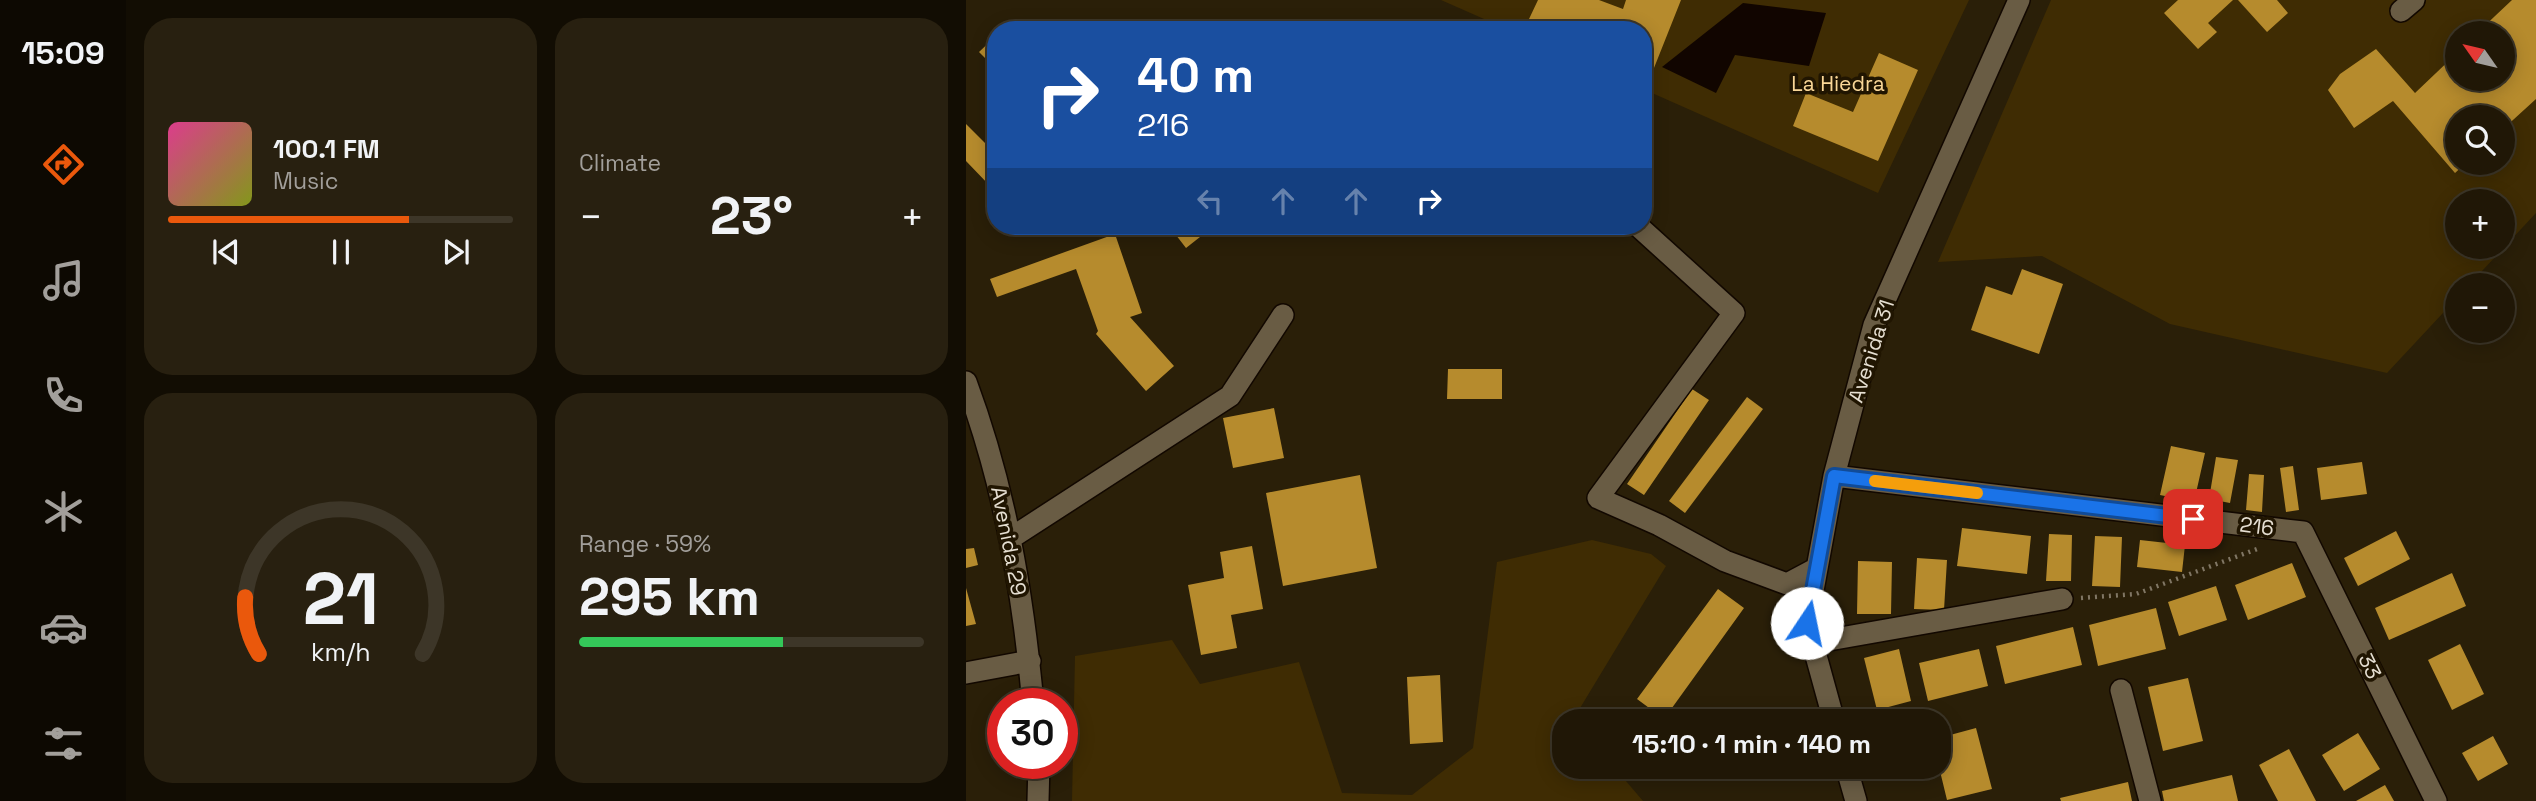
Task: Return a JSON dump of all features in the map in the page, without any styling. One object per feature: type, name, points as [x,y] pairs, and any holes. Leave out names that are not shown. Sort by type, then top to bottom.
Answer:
[{"type":"street","name":"Avenida 31","points":[[1831,709],[1807,623],[1834,476],[1874,325],[2019,0]]},
{"type":"street","points":[[1648,235],[1734,313],[1598,498],[1659,525],[1725,561],[1787,584],[1817,568]]},
{"type":"street","points":[[1011,538],[1230,396],[1283,315]]},
{"type":"street","name":"Avenida 29","points":[[966,382],[971,410],[1001,491],[1011,538],[1032,688]]},
{"type":"street","name":"216","points":[[1834,476],[2304,532]]},
{"type":"street","name":"33","points":[[2304,532],[2436,801]]},
{"type":"street","points":[[1812,643],[2062,599]]},
{"type":"street","points":[[966,673],[1030,661]]},
{"type":"street","points":[[2121,690],[2150,801]]},
{"type":"street","points":[[1038,801],[1039,779]]},
{"type":"street","points":[[1850,779],[1856,801]]},
{"type":"path","points":[[2062,599],[2136,594],[2265,546]]},
{"type":"green space","name":"La Hiedra","points":[[1441,0],[1969,0],[1878,193],[1652,93],[1652,21],[1489,21]]},
{"type":"green space","points":[[2051,0],[2536,0],[2536,213],[2515,236],[2515,189],[2445,189],[2445,259],[2493,259],[2480,273],[2445,273],[2445,311],[2387,373],[2170,324],[2042,256],[1938,262]]},
{"type":"green space","points":[[1592,540],[1651,554],[1666,566],[1579,709],[1552,709],[1552,779],[1624,779],[1643,801],[1072,801],[1072,779],[1078,779],[1078,688],[1074,688],[1075,656],[1172,640],[1200,684],[1299,662],[1342,793],[1412,795],[1473,748],[1497,562]]},
{"type":"shaded area","points":[[1743,3],[1826,13],[1809,66],[1735,55],[1716,93],[1662,67]]},
{"type":"building","points":[[1538,0],[1599,0],[1623,9],[1626,0],[1681,0],[1652,73],[1652,21],[1529,19]]},
{"type":"building","points":[[2178,0],[2233,0],[2208,23],[2217,32],[2198,49],[2164,13]]},
{"type":"building","points":[[2238,0],[2277,0],[2288,13],[2267,32]]},
{"type":"building","points":[[2512,0],[2536,0],[2536,99],[2515,118],[2515,105],[2445,105],[2445,161],[2393,101],[2354,128],[2328,90],[2340,74],[2376,49],[2415,93],[2445,64],[2445,91],[2515,91],[2515,21],[2490,21]]},
{"type":"building","points":[[987,44],[987,60],[979,52]]},
{"type":"building","points":[[1879,53],[1918,70],[1878,161],[1793,126],[1806,93],[1853,112]]},
{"type":"building","points":[[966,124],[987,145],[987,183],[966,161]]},
{"type":"building","points":[[1115,235],[1142,313],[1130,317],[1174,366],[1146,391],[1096,334],[1098,331],[1076,269],[997,297],[990,279]]},
{"type":"building","points":[[1176,235],[1203,235],[1186,248]]},
{"type":"building","points":[[2022,269],[2063,284],[2039,354],[1971,330],[1986,286],[2012,295]]},
{"type":"building","points":[[1448,369],[1502,369],[1502,399],[1447,399]]},
{"type":"building","points":[[1692,389],[1709,400],[1644,495],[1627,484]]},
{"type":"building","points":[[1747,397],[1763,409],[1685,513],[1669,501]]},
{"type":"building","points":[[1274,408],[1284,458],[1233,468],[1223,418]]},
{"type":"building","points":[[2171,446],[2205,453],[2194,502],[2160,495]]},
{"type":"building","points":[[2216,457],[2238,460],[2230,503],[2209,499]]},
{"type":"building","points":[[2362,462],[2367,494],[2321,500],[2317,468]]},
{"type":"building","points":[[2293,466],[2299,510],[2286,512],[2280,468]]},
{"type":"building","points":[[2249,474],[2264,475],[2262,512],[2246,510]]},
{"type":"building","points":[[1360,475],[1377,568],[1283,586],[1266,493]]},
{"type":"building","points":[[1962,528],[2031,536],[2027,574],[1957,566]]},
{"type":"building","points":[[2396,531],[2410,559],[2358,586],[2344,558]]},
{"type":"building","points":[[2049,534],[2072,535],[2071,581],[2046,581]]},
{"type":"building","points":[[2095,536],[2122,537],[2120,587],[2092,586]]},
{"type":"building","points":[[2140,540],[2185,545],[2182,572],[2137,567]]},
{"type":"building","points":[[1252,546],[1263,609],[1231,615],[1237,648],[1201,655],[1188,585],[1224,578],[1220,552]]},
{"type":"building","points":[[974,548],[978,565],[966,568],[966,549]]},
{"type":"building","points":[[1917,558],[1947,560],[1944,610],[1914,609]]},
{"type":"building","points":[[1858,561],[1892,562],[1891,614],[1857,614]]},
{"type":"building","points":[[2292,563],[2306,597],[2248,620],[2235,585]]},
{"type":"building","points":[[2452,573],[2466,606],[2389,640],[2375,608]]},
{"type":"building","points":[[2216,586],[2227,620],[2179,636],[2168,602]]},
{"type":"building","points":[[966,588],[976,624],[966,626]]},
{"type":"building","points":[[1718,589],[1744,608],[1671,709],[1650,709],[1637,699]]},
{"type":"building","points":[[2156,608],[2166,649],[2098,666],[2089,625]]},
{"type":"building","points":[[2073,627],[2082,665],[2005,684],[1996,646]]},
{"type":"building","points":[[2460,644],[2484,694],[2452,710],[2428,660]]},
{"type":"building","points":[[1899,649],[1911,701],[1877,709],[1864,658]]},
{"type":"building","points":[[1979,649],[1988,686],[1928,701],[1919,663]]},
{"type":"building","points":[[1440,675],[1443,742],[1410,744],[1407,677]]},
{"type":"building","points":[[2188,678],[2203,741],[2163,751],[2148,687]]},
{"type":"building","points":[[1976,728],[1992,789],[1947,800],[1942,779],[1951,779],[1951,735]]},
{"type":"building","points":[[2358,733],[2380,769],[2344,791],[2322,755]]},
{"type":"building","points":[[2493,736],[2508,764],[2478,781],[2462,753]]},
{"type":"building","points":[[2289,749],[2316,801],[2278,801],[2259,765]]},
{"type":"building","points":[[2232,775],[2238,801],[2164,801],[2162,791]]},
{"type":"building","points":[[2128,782],[2132,801],[2061,801],[2060,798]]},
{"type":"building","points":[[2385,785],[2394,801],[2356,801]]},
{"type":"slow traffic","points":[[1875,481],[1977,493]]},
{"type":"route","points":[[1807,623],[1834,476],[2193,519]]}]
